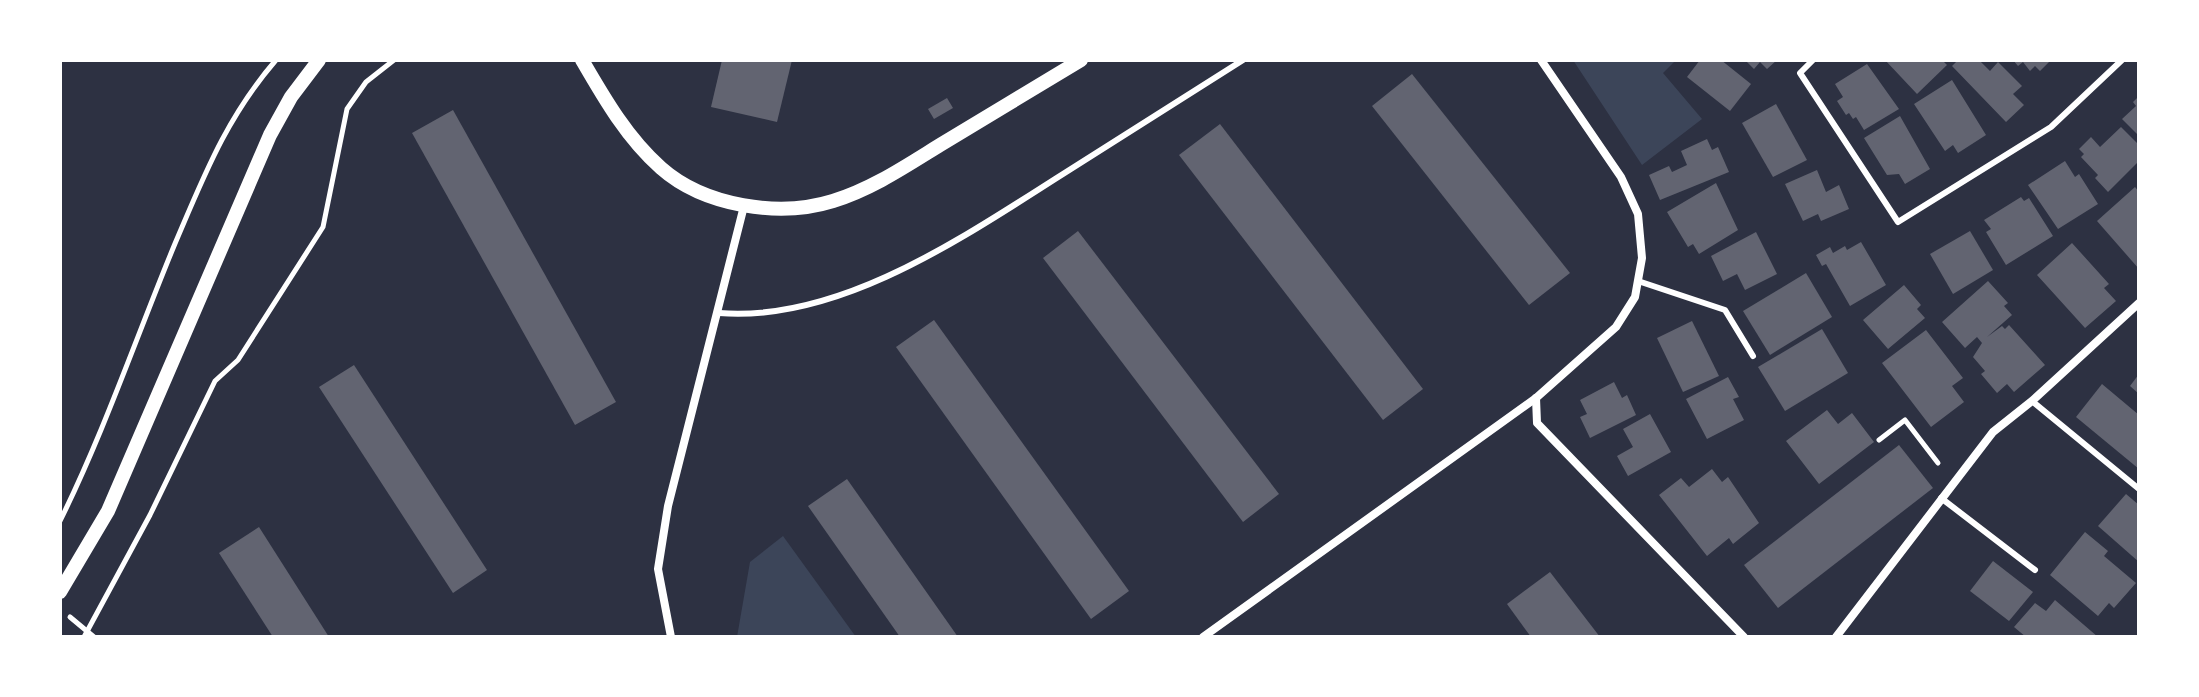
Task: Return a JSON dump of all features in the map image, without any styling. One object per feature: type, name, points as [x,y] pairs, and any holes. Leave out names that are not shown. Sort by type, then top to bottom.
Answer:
[{"type":"street","points":[[60,592],[108,511],[270,135],[291,97],[319,60]]},
{"type":"street","points":[[582,60],[620,122],[662,169],[704,193],[744,206],[798,208],[831,202],[864,189],[1081,60]]},
{"type":"street","points":[[1203,637],[1536,398],[1616,327],[1635,297],[1642,258],[1638,214],[1621,177],[1541,60]]},
{"type":"street","points":[[671,637],[658,569],[668,506],[744,206]]},
{"type":"street","points":[[1836,637],[1993,432],[2138,306]]},
{"type":"street","points":[[1536,398],[1537,423],[1744,637]]},
{"type":"lane","points":[[719,313],[751,316],[873,283],[956,242],[1243,60]]},
{"type":"lane","points":[[1813,60],[1800,73],[1898,222],[2051,127],[2122,60]]},
{"type":"lane","points":[[1638,281],[1725,310],[1753,356]]},
{"type":"lane","points":[[2032,401],[2139,489]]},
{"type":"lane","points":[[1941,498],[2035,570]]},
{"type":"path","points":[[60,521],[95,450],[143,321],[208,164],[243,99],[276,60]]},
{"type":"path","points":[[86,634],[215,381],[238,360],[323,227],[347,109],[366,82],[394,60]]},
{"type":"path","points":[[1879,440],[1905,420],[1953,483]]},
{"type":"path","points":[[60,609],[86,634],[94,637]]},
{"type":"shaded area","points":[[1573,60],[1676,60],[1663,73],[1702,119],[1642,165]]},
{"type":"shaded area","points":[[783,536],[856,637],[737,637],[750,562]]},
{"type":"building","points":[[722,60],[792,60],[777,122],[711,107]]},
{"type":"building","points":[[1700,60],[1721,60],[1751,84],[1730,111],[1687,77]]},
{"type":"building","points":[[1745,60],[1777,60],[1767,69],[1760,62],[1754,69]]},
{"type":"building","points":[[1885,60],[1942,60],[1947,65],[1917,94]]},
{"type":"building","points":[[1958,60],[1979,60],[1990,71],[1998,62],[2022,86],[2013,94],[2024,105],[2006,122],[1952,66]]},
{"type":"building","points":[[2013,60],[2051,60],[2040,71],[2035,66],[2030,71],[2023,62],[2018,66]]},
{"type":"building","points":[[1867,64],[1899,109],[1864,130],[1856,117],[1853,119],[1849,113],[1846,115],[1837,101],[1843,97],[1835,84]]},
{"type":"building","points":[[1412,74],[1570,273],[1529,305],[1372,106]]},
{"type":"building","points":[[1952,80],[1986,135],[1958,153],[1953,145],[1945,151],[1914,104]]},
{"type":"building","points":[[2139,96],[2139,136],[2122,119],[2136,106],[2133,102]]},
{"type":"building","points":[[947,98],[953,108],[934,119],[928,109]]},
{"type":"building","points":[[1776,104],[1807,160],[1773,177],[1742,123]]},
{"type":"building","points":[[453,110],[616,402],[575,425],[412,133]]},
{"type":"building","points":[[1900,116],[1930,169],[1905,184],[1899,174],[1887,175],[1864,138]]},
{"type":"building","points":[[1220,124],[1423,389],[1383,420],[1179,155]]},
{"type":"building","points":[[2121,127],[2139,145],[2139,161],[2108,192],[2095,178],[2098,175],[2081,157],[2084,154],[2079,149],[2091,137],[2100,147]]},
{"type":"building","points":[[1707,139],[1712,150],[1718,147],[1729,172],[1660,200],[1649,175],[1669,166],[1672,172],[1687,165],[1681,151]]},
{"type":"building","points":[[2065,161],[2075,177],[2079,174],[2098,204],[2058,229],[2028,185]]},
{"type":"building","points":[[1817,170],[1826,192],[1839,185],[1849,209],[1821,221],[1818,214],[1803,221],[1785,184]]},
{"type":"building","points":[[1716,183],[1738,230],[1699,254],[1693,244],[1688,247],[1667,212]]},
{"type":"building","points":[[2135,187],[2139,192],[2139,269],[2097,221]]},
{"type":"building","points":[[2021,197],[2024,201],[2029,198],[2053,236],[2006,265],[1986,232],[1991,229],[1984,220]]},
{"type":"building","points":[[1078,231],[1279,494],[1243,522],[1043,258]]},
{"type":"building","points":[[1970,231],[1993,270],[1953,294],[1930,254]]},
{"type":"building","points":[[1756,232],[1777,274],[1745,290],[1737,274],[1723,281],[1711,256]]},
{"type":"building","points":[[1861,242],[1886,285],[1850,306],[1826,264],[1822,266],[1816,255],[1830,247],[1833,253],[1845,246],[1847,250]]},
{"type":"building","points":[[2072,243],[2109,284],[2104,288],[2116,301],[2085,328],[2037,275]]},
{"type":"building","points":[[1806,273],[1832,317],[1770,355],[1743,311]]},
{"type":"building","points":[[1988,281],[2008,303],[2004,306],[2012,315],[1987,337],[2002,326],[2005,329],[2009,325],[2045,365],[2014,392],[2007,384],[1997,393],[1981,374],[1985,371],[1973,357],[1982,343],[1977,337],[1965,348],[1942,322]]},
{"type":"building","points":[[1904,285],[1921,305],[1917,309],[1925,318],[1888,349],[1863,320]]},
{"type":"building","points":[[934,320],[1129,591],[1091,619],[896,347]]},
{"type":"building","points":[[1692,321],[1719,376],[1683,392],[1657,338]]},
{"type":"building","points":[[1822,329],[1848,373],[1785,411],[1758,367]]},
{"type":"building","points":[[1926,330],[1963,378],[1952,386],[1964,402],[1931,427],[1882,363]]},
{"type":"building","points":[[354,365],[487,570],[453,593],[319,387]]},
{"type":"building","points":[[2139,374],[2139,394],[2130,386]]},
{"type":"building","points":[[1728,377],[1739,397],[1733,399],[1744,420],[1707,439],[1686,399]]},
{"type":"building","points":[[1614,382],[1622,398],[1627,395],[1636,415],[1590,438],[1580,417],[1587,414],[1580,400]]},
{"type":"building","points":[[2102,384],[2139,415],[2139,469],[2076,417]]},
{"type":"building","points":[[1827,410],[1838,424],[1852,413],[1874,442],[1819,484],[1786,441]]},
{"type":"building","points":[[1650,414],[1671,452],[1628,476],[1617,456],[1633,447],[1623,429]]},
{"type":"building","points":[[1899,445],[1933,488],[1778,608],[1744,565]]},
{"type":"building","points":[[1712,469],[1722,482],[1728,477],[1759,523],[1733,544],[1729,538],[1707,556],[1659,495],[1681,478],[1689,487]]},
{"type":"building","points":[[847,479],[958,637],[900,637],[808,506]]},
{"type":"building","points":[[2126,494],[2139,505],[2139,562],[2098,526]]},
{"type":"building","points":[[259,527],[329,637],[273,637],[219,553]]},
{"type":"building","points":[[2085,532],[2108,551],[2104,556],[2136,583],[2114,608],[2109,603],[2098,616],[2050,575]]},
{"type":"building","points":[[1993,561],[2033,592],[2009,621],[1970,591]]},
{"type":"building","points":[[1550,572],[1600,637],[1531,637],[1507,604]]},
{"type":"building","points":[[2055,600],[2098,637],[2026,637],[2014,627],[2035,603],[2046,611]]}]
